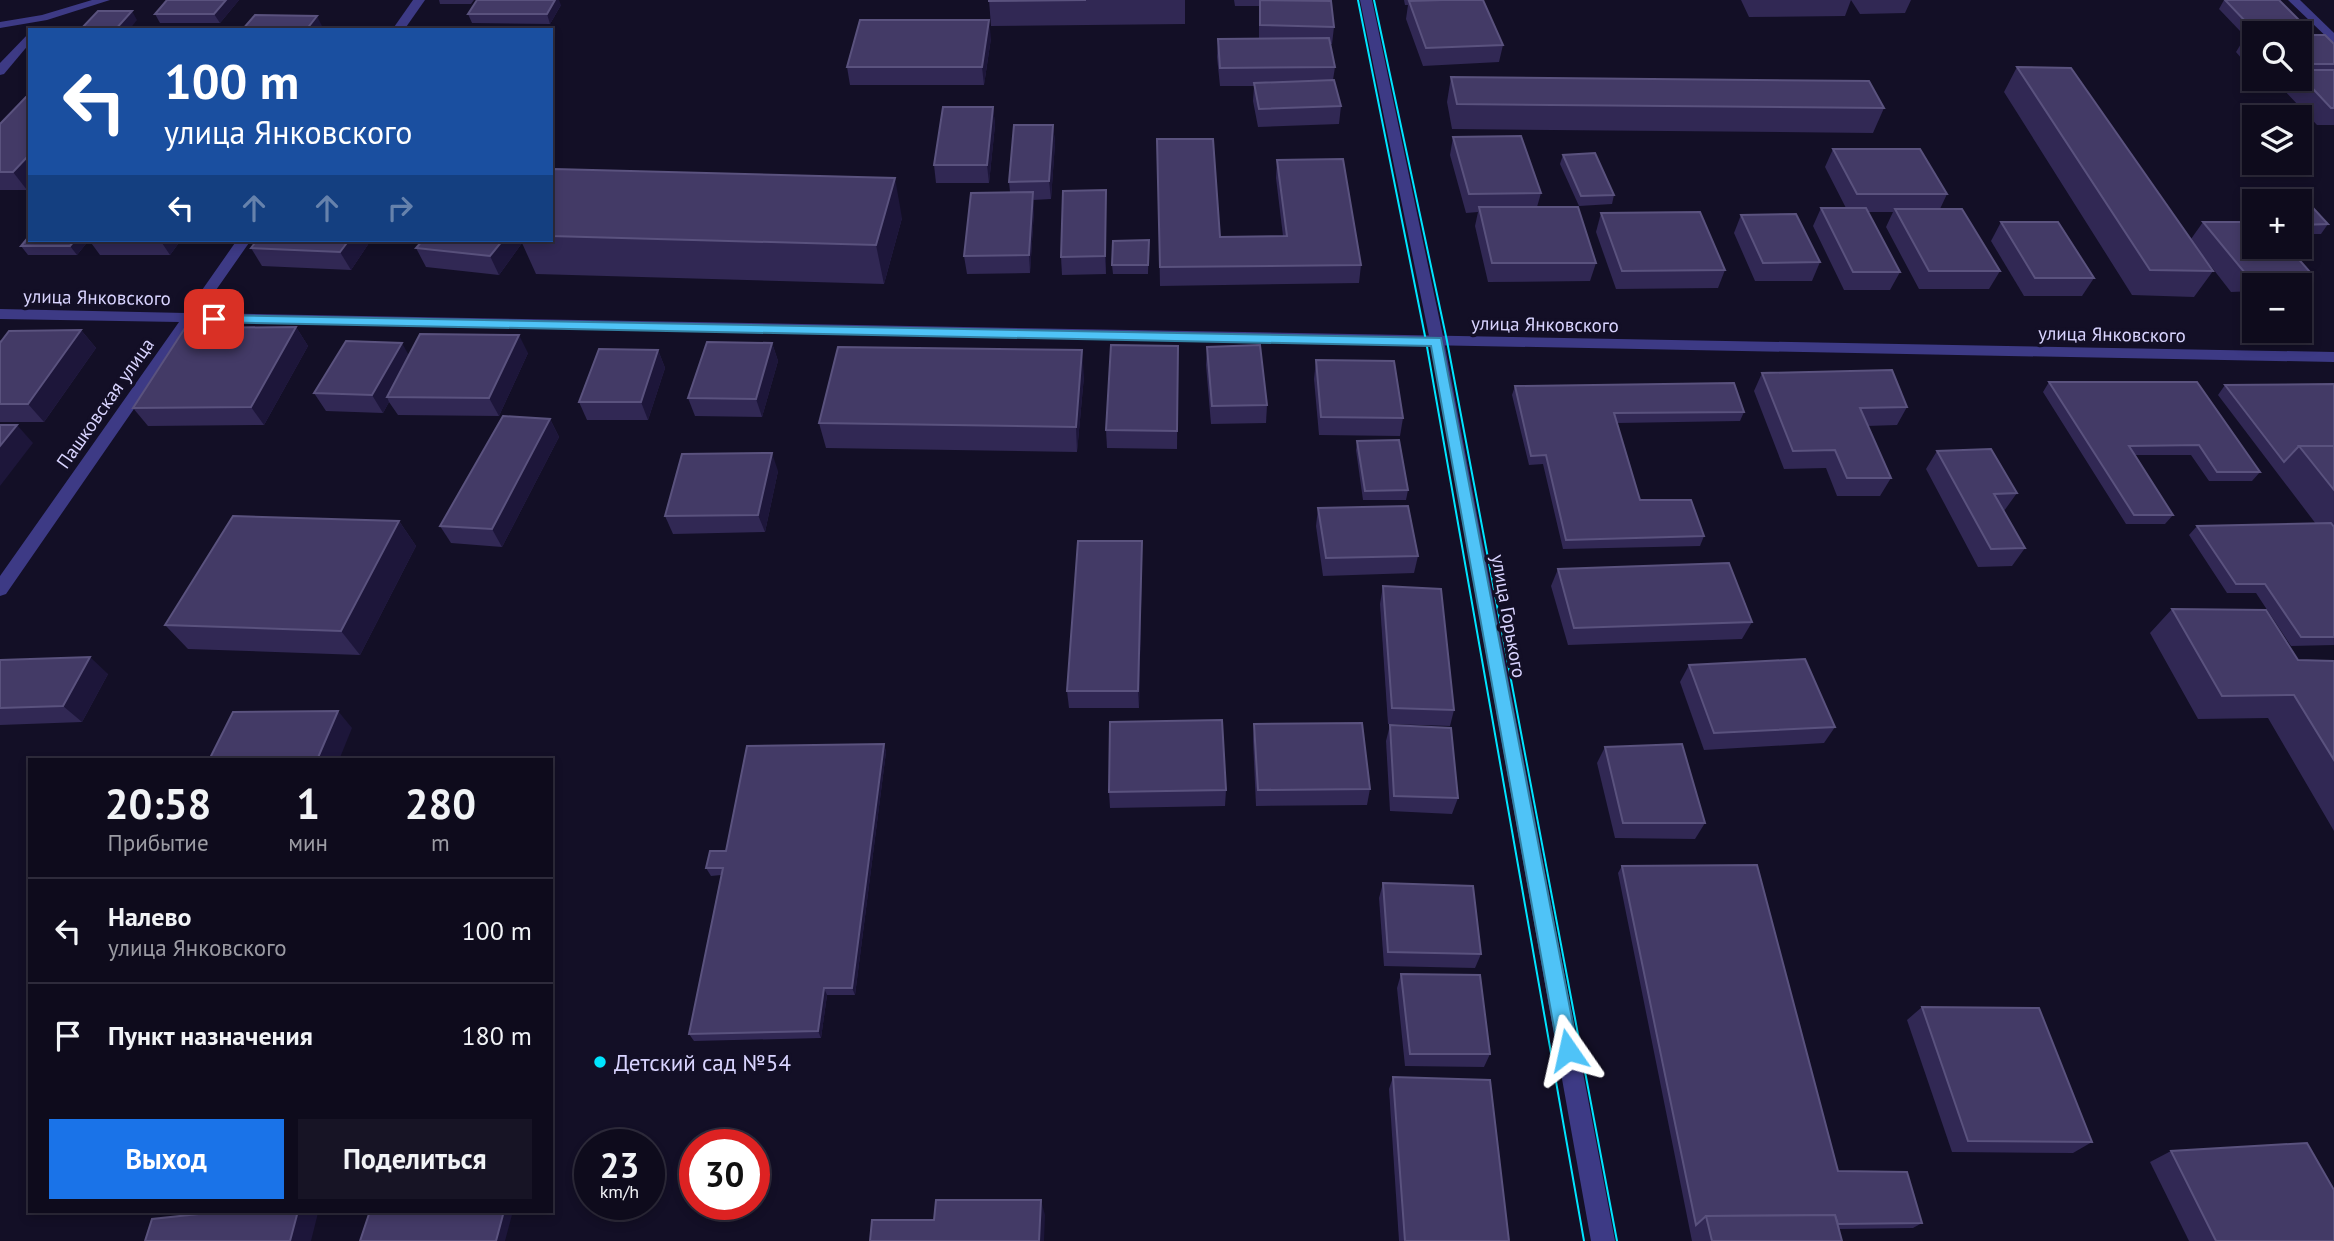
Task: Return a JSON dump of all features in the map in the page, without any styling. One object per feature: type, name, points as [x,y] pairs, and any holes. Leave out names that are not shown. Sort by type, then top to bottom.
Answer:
[{"type":"street","points":[[0,24],[43,18],[104,0]]},
{"type":"street","points":[[399,28],[419,0]]},
{"type":"street","name":"улица Горького","points":[[1366,0],[1437,341],[1603,1241]]},
{"type":"street","points":[[2294,0],[2334,40]]},
{"type":"street","points":[[36,28],[43,18]]},
{"type":"street","points":[[0,71],[28,37]]},
{"type":"street","name":"Пашковская улица","points":[[0,589],[186,318],[243,242]]},
{"type":"street","name":"улица Янковского","points":[[0,314],[2334,357]]},
{"type":"building","points":[[167,0],[226,0],[214,14],[155,14]]},
{"type":"building","points":[[477,0],[555,0],[547,14],[468,14]]},
{"type":"building","points":[[989,0],[1086,0],[989,1]]},
{"type":"building","points":[[1260,0],[1331,1],[1334,27],[1260,25]]},
{"type":"building","points":[[1483,0],[1503,45],[1426,48],[1409,1]]},
{"type":"building","points":[[2225,0],[2279,0],[2300,21],[2245,21]]},
{"type":"building","points":[[98,11],[132,11],[117,28],[82,28]]},
{"type":"building","points":[[255,15],[317,16],[308,28],[244,28]]},
{"type":"building","points":[[860,20],[989,20],[982,67],[847,67]]},
{"type":"building","points":[[435,27],[513,27],[512,28]]},
{"type":"building","points":[[2312,35],[2325,35],[2334,44],[2334,64],[2312,64]]},
{"type":"building","points":[[1329,38],[1335,67],[1220,68],[1218,39]]},
{"type":"building","points":[[2017,67],[2071,68],[2213,271],[2150,270]]},
{"type":"building","points":[[2312,70],[2334,70],[2334,108],[2312,88]]},
{"type":"building","points":[[1451,77],[1869,81],[1884,108],[1457,104]]},
{"type":"building","points":[[1334,80],[1341,106],[1259,109],[1254,83]]},
{"type":"building","points":[[28,97],[28,156],[13,172],[0,172],[0,124]]},
{"type":"building","points":[[943,107],[993,107],[987,165],[934,165]]},
{"type":"building","points":[[1014,125],[1053,125],[1049,181],[1009,182]]},
{"type":"building","points":[[1521,136],[1541,193],[1469,194],[1453,137]]},
{"type":"building","points":[[1157,139],[1213,139],[1220,237],[1287,236],[1277,160],[1343,159],[1361,265],[1160,267]]},
{"type":"building","points":[[1833,149],[1920,149],[1947,194],[1857,194]]},
{"type":"building","points":[[1595,153],[1614,195],[1581,196],[1563,155]]},
{"type":"building","points":[[553,171],[895,178],[876,245],[553,236]]},
{"type":"building","points":[[1106,190],[1105,256],[1061,257],[1063,191]]},
{"type":"building","points":[[1033,192],[1029,255],[964,256],[971,193]]},
{"type":"building","points":[[1479,207],[1578,207],[1596,263],[1492,263]]},
{"type":"building","points":[[2312,207],[2328,224],[2312,225]]},
{"type":"building","points":[[1821,208],[1866,208],[1900,272],[1853,272]]},
{"type":"building","points":[[1895,209],[1962,209],[2000,271],[1929,271]]},
{"type":"building","points":[[1700,212],[1725,270],[1622,271],[1601,213]]},
{"type":"building","points":[[1796,214],[1820,262],[1763,263],[1741,215]]},
{"type":"building","points":[[2001,222],[2058,222],[2094,278],[2035,278]]},
{"type":"building","points":[[2203,222],[2242,222],[2242,259],[2299,259],[2310,272],[2245,273]]},
{"type":"building","points":[[28,237],[28,242],[73,242],[70,246],[21,246]]},
{"type":"building","points":[[1149,240],[1148,265],[1112,265],[1113,241]]},
{"type":"building","points":[[256,242],[348,242],[340,252],[251,248]]},
{"type":"building","points":[[421,242],[501,242],[490,256],[416,248]]},
{"type":"building","points":[[296,327],[251,407],[133,408],[185,328]]},
{"type":"building","points":[[81,330],[28,404],[0,404],[0,343],[9,331]]},
{"type":"building","points":[[420,334],[519,335],[489,398],[387,397]]},
{"type":"building","points":[[346,341],[402,343],[372,395],[314,393]]},
{"type":"building","points":[[707,342],[772,343],[756,399],[688,398]]},
{"type":"building","points":[[1111,345],[1178,346],[1177,431],[1106,430]]},
{"type":"building","points":[[1260,345],[1267,405],[1212,406],[1207,347]]},
{"type":"building","points":[[838,347],[1082,350],[1076,427],[819,423]]},
{"type":"building","points":[[599,349],[658,350],[641,402],[579,402]]},
{"type":"building","points":[[1316,360],[1394,361],[1403,418],[1321,417]]},
{"type":"building","points":[[1892,370],[1907,407],[1860,408],[1891,478],[1847,478],[1835,450],[1793,451],[1762,373]]},
{"type":"building","points":[[2049,382],[2197,382],[2260,472],[2217,472],[2199,445],[2129,446],[2173,515],[2134,515]]},
{"type":"building","points":[[1734,383],[1744,412],[1614,413],[1640,500],[1691,500],[1704,536],[1566,540],[1546,455],[1531,456],[1515,386]]},
{"type":"building","points":[[2334,384],[2334,446],[2299,446],[2284,462],[2225,385]]},
{"type":"building","points":[[503,416],[550,419],[492,529],[440,526]]},
{"type":"building","points":[[0,425],[17,425],[0,446]]},
{"type":"building","points":[[1399,440],[1408,490],[1365,491],[1357,441]]},
{"type":"building","points":[[2299,446],[2334,446],[2334,490]]},
{"type":"building","points":[[1991,449],[2017,493],[1994,494],[2025,548],[1991,549],[1937,451]]},
{"type":"building","points":[[772,453],[758,515],[665,516],[682,454]]},
{"type":"building","points":[[1408,506],[1418,556],[1326,558],[1318,508]]},
{"type":"building","points":[[233,516],[399,521],[341,631],[165,625]]},
{"type":"building","points":[[2331,523],[2334,527],[2334,637],[2301,637],[2265,584],[2236,584],[2197,526]]},
{"type":"building","points":[[1078,541],[1142,541],[1138,691],[1067,691]]},
{"type":"building","points":[[1729,563],[1752,622],[1574,628],[1558,569]]},
{"type":"building","points":[[1383,586],[1441,589],[1454,710],[1392,708]]},
{"type":"building","points":[[2172,609],[2266,610],[2298,660],[2334,661],[2334,760],[2294,695],[2222,696]]},
{"type":"building","points":[[90,657],[63,706],[0,708],[0,660]]},
{"type":"building","points":[[1805,659],[1835,727],[1714,733],[1689,665]]},
{"type":"building","points":[[338,711],[318,758],[210,758],[233,712]]},
{"type":"building","points":[[1222,720],[1226,790],[1109,792],[1110,722]]},
{"type":"building","points":[[1362,723],[1370,789],[1258,790],[1254,724]]},
{"type":"building","points":[[1390,725],[1451,728],[1458,798],[1394,796]]},
{"type":"building","points":[[884,744],[852,988],[824,988],[818,1031],[689,1034],[723,868],[706,868],[710,851],[726,851],[747,746]]},
{"type":"building","points":[[1682,744],[1705,823],[1623,823],[1605,747]]},
{"type":"building","points":[[1757,865],[1838,1171],[1907,1172],[1922,1223],[1838,1224],[1835,1215],[1706,1216],[1696,1225],[1622,866]]},
{"type":"building","points":[[1383,883],[1473,886],[1481,954],[1388,952]]},
{"type":"building","points":[[1401,974],[1480,975],[1490,1054],[1410,1054]]},
{"type":"building","points":[[1922,1007],[2039,1008],[2092,1142],[1968,1141]]},
{"type":"building","points":[[1393,1077],[1490,1080],[1509,1241],[1405,1241]]},
{"type":"building","points":[[2307,1143],[2334,1190],[2334,1241],[2216,1241],[2171,1151]]},
{"type":"building","points":[[936,1200],[1041,1200],[1039,1241],[870,1241],[872,1220],[934,1220]]},
{"type":"building","points":[[208,1213],[297,1213],[290,1241],[145,1241],[152,1219]]},
{"type":"building","points":[[369,1213],[503,1213],[496,1241],[360,1241]]},
{"type":"building","points":[[1835,1215],[1842,1241],[1712,1241],[1706,1216]]},
{"type":"tram line","points":[[1358,0],[1426,341],[1584,1241]]},
{"type":"tram line","points":[[1374,0],[1447,341],[1617,1241]]},
{"type":"place","name":"Детский сад №54","points":[[600,1062]]},
{"type":"route","points":[[214,319],[1437,341],[1568,1050]]}]
